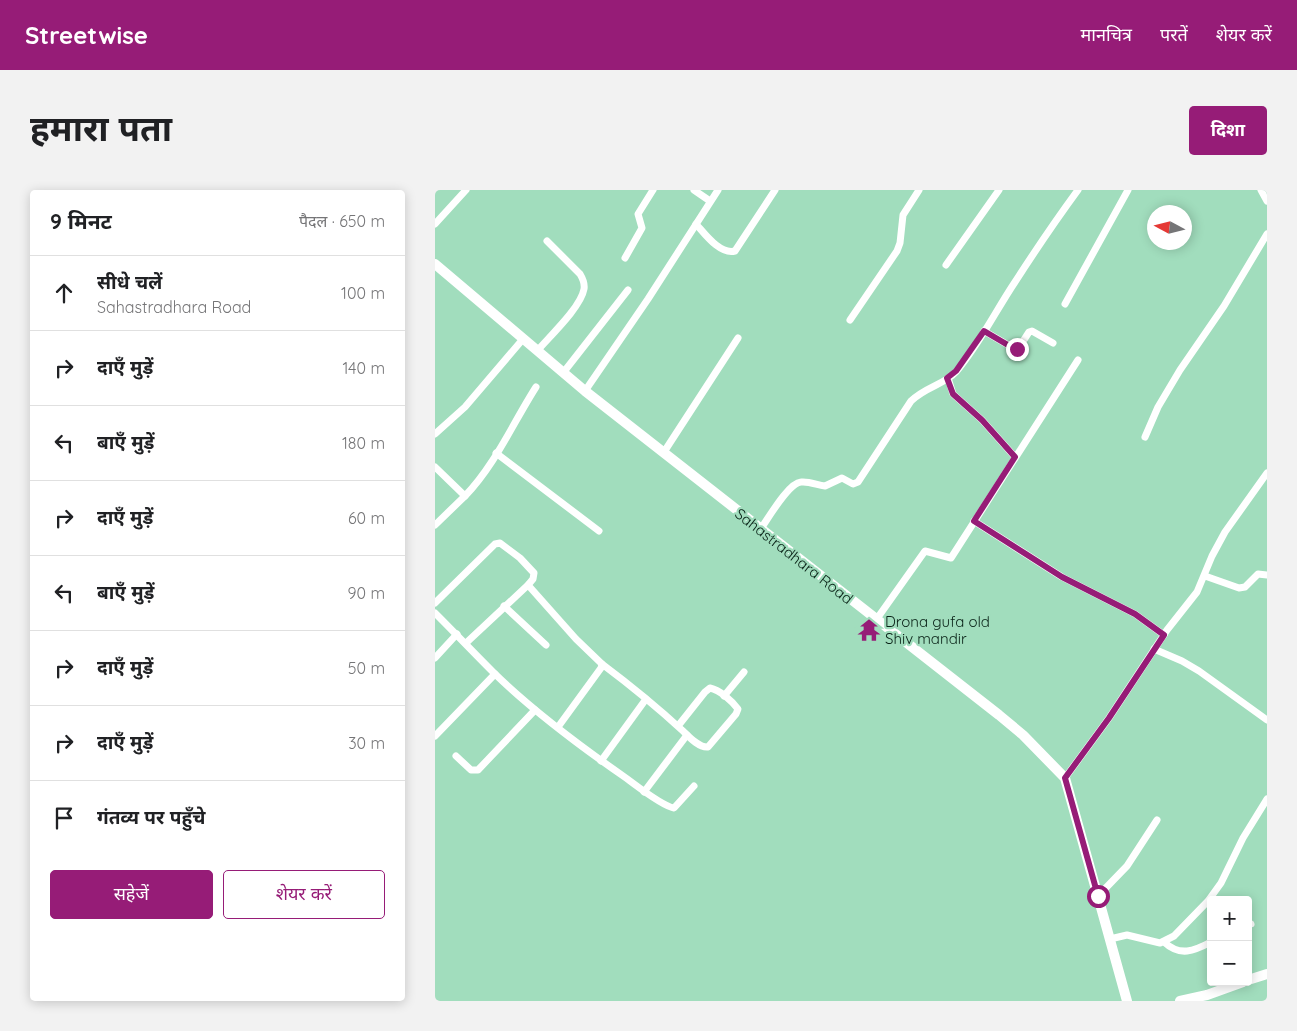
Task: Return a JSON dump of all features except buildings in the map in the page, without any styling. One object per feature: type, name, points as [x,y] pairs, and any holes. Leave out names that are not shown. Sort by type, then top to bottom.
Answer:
[{"type":"main road","name":"Sahastradhara Road","points":[[435,264],[585,391],[1023,735],[1065,778],[1127,1001]]},
{"type":"main road","points":[[1252,979],[1267,974]]},
{"type":"main road","points":[[1180,1001],[1207,995],[1232,986]]},
{"type":"street","points":[[435,224],[466,190]]},
{"type":"street","points":[[625,258],[641,228],[638,214],[653,190]]},
{"type":"street","points":[[694,190],[710,201]]},
{"type":"street","points":[[585,391],[718,190]]},
{"type":"street","points":[[697,224],[717,245],[726,251],[735,251],[775,190]]},
{"type":"street","points":[[850,320],[895,256],[900,243],[903,215],[919,190]]},
{"type":"street","points":[[946,265],[999,190]]},
{"type":"street","points":[[760,530],[791,487],[797,483],[807,482],[825,486],[842,478],[851,484],[856,484],[911,401],[925,389],[947,378],[956,371],[984,331],[1014,282],[1078,190]]},
{"type":"street","points":[[1065,304],[1128,190]]},
{"type":"street","points":[[1261,190],[1267,201]]},
{"type":"street","points":[[1145,437],[1158,407],[1180,370],[1224,306],[1267,234]]},
{"type":"street","points":[[537,351],[575,307],[584,290],[584,280],[580,274],[547,241]]},
{"type":"street","points":[[563,373],[628,290]]},
{"type":"street","points":[[984,331],[1015,349],[1032,331],[1053,343]]},
{"type":"street","points":[[664,452],[738,338]]},
{"type":"street","points":[[435,434],[465,407],[523,339]]},
{"type":"street","points":[[876,620],[925,551],[951,558],[1078,360]]},
{"type":"street","points":[[947,378],[953,394],[982,420],[1015,457]]},
{"type":"street","points":[[435,525],[472,488],[496,454],[536,387]]},
{"type":"street","points":[[496,454],[599,531]]},
{"type":"street","points":[[435,467],[465,496]]},
{"type":"street","points":[[1065,778],[1109,718],[1164,635],[1197,592],[1212,556],[1225,532],[1267,473]]},
{"type":"street","points":[[974,521],[1062,577],[1135,614],[1164,635]]},
{"type":"street","points":[[435,603],[492,546],[498,543],[510,549],[534,573],[533,579],[528,585],[466,643]]},
{"type":"street","points":[[1205,576],[1242,588],[1258,574],[1267,575]]},
{"type":"street","points":[[528,585],[571,634],[602,664],[704,748],[708,748],[716,740],[738,711],[737,707],[715,689],[707,690],[678,726]]},
{"type":"street","points":[[504,606],[546,645]]},
{"type":"street","points":[[435,613],[495,674],[535,710],[645,792],[671,808],[675,808],[695,786]]},
{"type":"street","points":[[435,658],[457,634]]},
{"type":"street","points":[[1154,650],[1183,661],[1267,720]]},
{"type":"street","points":[[558,727],[602,664]]},
{"type":"street","points":[[724,696],[743,672]]},
{"type":"street","points":[[435,736],[495,674]]},
{"type":"street","points":[[601,761],[646,699]]},
{"type":"street","points":[[456,756],[471,770],[478,770],[535,710]]},
{"type":"street","points":[[645,792],[687,735]]},
{"type":"street","points":[[1110,939],[1127,935],[1156,944],[1175,936],[1191,920],[1215,890],[1267,799]]},
{"type":"street","points":[[1098,896],[1127,866],[1157,820]]},
{"type":"street","points":[[1164,942],[1169,947],[1184,952],[1198,949],[1207,944]]},
{"type":"place","name":"Drona gufa old Shiv mandir","points":[[869,630]]},
{"type":"route","points":[[1017,349],[984,331],[956,371],[947,378],[953,394],[970,407],[1015,457],[974,521],[1039,564],[1121,606],[1164,635],[1109,718],[1065,778],[1098,896]]}]
